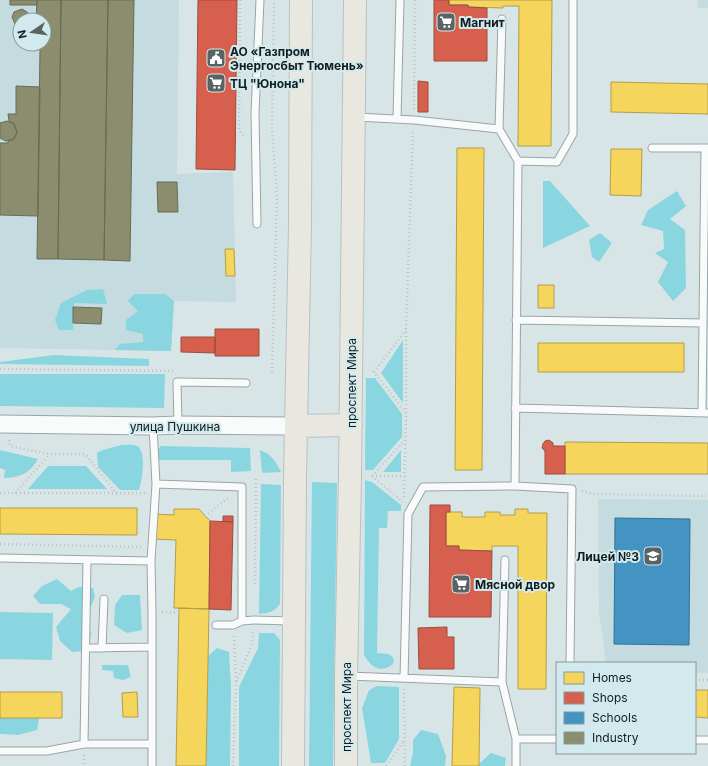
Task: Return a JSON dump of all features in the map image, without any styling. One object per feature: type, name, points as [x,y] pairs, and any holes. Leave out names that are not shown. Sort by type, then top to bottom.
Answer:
[{"type":"main road","points":[[293,766],[296,426],[300,224],[301,0]]},
{"type":"main road","name":"проспект Мира","points":[[346,766],[354,0]]},
{"type":"main road","name":"улица Пушкина","points":[[296,426],[350,425]]},
{"type":"street","name":"улица Пушкина","points":[[0,424],[296,426]]},
{"type":"lane","points":[[257,224],[255,113],[260,0]]},
{"type":"lane","points":[[397,119],[400,0]]},
{"type":"lane","points":[[518,161],[556,162],[573,134],[573,0]]},
{"type":"lane","points":[[502,19],[499,129],[518,161],[515,486]]},
{"type":"lane","points":[[353,117],[414,120],[499,129]]},
{"type":"lane","points":[[515,408],[705,413],[703,323],[707,148],[652,148]]},
{"type":"lane","points":[[516,320],[703,323]]},
{"type":"lane","points":[[178,425],[177,382],[246,383]]},
{"type":"lane","points":[[152,766],[151,561],[156,484],[153,426]]},
{"type":"lane","points":[[156,484],[242,487],[242,621]]},
{"type":"lane","points":[[404,678],[408,514],[423,487],[515,486],[572,489],[570,662]]},
{"type":"lane","points":[[0,558],[151,561]]},
{"type":"lane","points":[[84,744],[87,560]]},
{"type":"lane","points":[[505,560],[502,682],[516,739],[516,766]]},
{"type":"lane","points":[[102,648],[104,599]]},
{"type":"lane","points":[[216,625],[233,626],[242,621],[295,621]]},
{"type":"lane","points":[[86,648],[152,647]]},
{"type":"lane","points":[[346,676],[502,682]]},
{"type":"lane","points":[[516,739],[556,738]]},
{"type":"lane","points":[[696,740],[708,740]]},
{"type":"lane","points":[[0,751],[47,751],[84,744],[152,744]]},
{"type":"path","points":[[240,0],[239,130],[256,152]]},
{"type":"path","points":[[272,372],[277,197],[272,128],[274,0]]},
{"type":"path","points":[[372,476],[404,503],[406,330],[414,120],[415,0]]},
{"type":"path","points":[[406,330],[374,372],[406,414]]},
{"type":"path","points":[[0,368],[174,371]]},
{"type":"path","points":[[372,476],[405,440]]},
{"type":"path","points":[[15,493],[49,454],[85,454],[117,494]]},
{"type":"path","points":[[372,476],[404,476]]},
{"type":"path","points":[[572,489],[594,494],[708,496]]},
{"type":"path","points":[[0,493],[155,493]]},
{"type":"path","points":[[0,544],[152,547]]},
{"type":"path","points":[[152,612],[179,613]]},
{"type":"path","points":[[233,626],[236,683]]},
{"type":"path","points":[[404,678],[404,766]]},
{"type":"path","points":[[696,680],[708,680]]},
{"type":"path","points":[[386,766],[404,740]]},
{"type":"shaded area","points":[[0,0],[179,0],[177,174],[233,172],[236,302],[174,301],[171,351],[0,348]]},
{"type":"shaded area","points":[[698,0],[708,0],[708,8],[698,8]]},
{"type":"shaded area","points":[[543,181],[550,181],[590,226],[543,248]]},
{"type":"shaded area","points":[[677,191],[686,206],[670,219],[685,230],[686,288],[673,301],[658,282],[668,262],[655,253],[664,249],[663,231],[641,225],[648,210]]},
{"type":"shaded area","points":[[600,233],[612,243],[599,262],[592,257],[589,240]]},
{"type":"shaded area","points":[[103,289],[107,304],[74,303],[73,330],[59,330],[55,320],[61,303],[87,290]]},
{"type":"shaded area","points":[[134,294],[165,294],[174,301],[171,351],[115,350],[120,344],[143,342],[143,334],[126,330],[126,320],[138,311],[128,301]]},
{"type":"shaded area","points":[[403,340],[403,403],[381,373]]},
{"type":"shaded area","points":[[54,355],[149,359],[149,366],[0,364],[0,362]]},
{"type":"shaded area","points":[[0,374],[165,374],[164,408],[0,406]]},
{"type":"shaded area","points":[[366,378],[375,378],[402,414],[402,437],[373,470],[365,470]]},
{"type":"shaded area","points":[[121,445],[135,445],[140,449],[142,454],[143,466],[139,490],[120,490],[98,467],[97,453]]},
{"type":"shaded area","points":[[161,446],[250,448],[251,471],[231,472],[231,460],[154,460],[155,452]]},
{"type":"shaded area","points":[[0,450],[38,459],[35,464],[24,474],[4,478],[5,470],[0,468]]},
{"type":"shaded area","points":[[260,450],[273,458],[281,472],[262,473]]},
{"type":"shaded area","points":[[401,450],[401,472],[383,472]]},
{"type":"shaded area","points":[[48,466],[86,466],[107,489],[28,489]]},
{"type":"shaded area","points":[[365,480],[372,482],[401,505],[401,511],[388,511],[387,528],[379,528],[377,653],[389,654],[394,659],[393,664],[380,669],[373,666],[364,655]]},
{"type":"shaded area","points":[[312,482],[337,483],[333,766],[309,766]]},
{"type":"shaded area","points":[[261,484],[281,485],[280,604],[271,612],[259,614]]},
{"type":"shaded area","name":"Лицей №3","points":[[598,499],[708,500],[708,673],[696,673],[696,662],[606,662],[599,612]]},
{"type":"shaded area","points":[[57,579],[71,591],[79,587],[93,588],[95,597],[87,615],[91,635],[85,651],[72,652],[60,641],[56,627],[71,609],[61,604],[40,604],[33,596],[42,586]]},
{"type":"shaded area","points":[[122,595],[140,595],[142,630],[127,633],[114,625],[115,605]]},
{"type":"shaded area","points":[[0,612],[53,613],[52,660],[0,659]]},
{"type":"shaded area","points":[[259,633],[274,633],[280,640],[279,766],[239,766],[239,687],[258,648]]},
{"type":"shaded area","points":[[217,648],[229,652],[231,687],[230,766],[206,766],[208,656]]},
{"type":"shaded area","points":[[102,665],[128,665],[131,677],[123,680],[114,678],[113,671],[102,670]]},
{"type":"shaded area","points":[[377,686],[399,687],[399,739],[385,763],[371,763],[362,708],[369,690]]},
{"type":"shaded area","points":[[0,718],[39,718],[37,730],[18,735],[0,734]]},
{"type":"shaded area","points":[[421,730],[438,734],[446,756],[445,766],[410,766],[413,753],[413,740]]},
{"type":"shaded area","points":[[491,753],[506,758],[505,766],[479,766],[479,764]]},
{"type":"building: Homes","points":[[449,0],[552,0],[551,146],[518,146],[519,6],[503,6],[503,8],[468,7],[468,5],[449,5]]},
{"type":"building: Homes","points":[[611,82],[708,84],[708,114],[611,112]]},
{"type":"building: Homes","points":[[457,148],[484,148],[482,470],[455,470]]},
{"type":"building: Homes","points":[[611,149],[642,149],[641,196],[610,195]]},
{"type":"building: Homes","points":[[225,249],[234,249],[235,276],[226,276]]},
{"type":"building: Homes","points":[[538,285],[554,285],[554,308],[538,308]]},
{"type":"building: Homes","points":[[538,343],[684,343],[684,372],[538,372]]},
{"type":"building: Homes","points":[[565,442],[708,443],[708,474],[565,474]]},
{"type":"building: Homes","points":[[0,508],[137,508],[137,535],[0,534]]},
{"type":"building: Homes","points":[[174,509],[199,509],[210,521],[209,609],[174,608],[176,540],[154,539],[155,514],[174,515]]},
{"type":"building: Homes","points":[[515,509],[528,509],[528,513],[547,513],[546,689],[518,689],[518,546],[492,546],[492,551],[459,550],[459,546],[446,546],[446,512],[462,512],[462,517],[485,517],[485,512],[500,512],[500,515],[515,515]]},
{"type":"building: Homes","points":[[179,608],[209,609],[206,766],[176,766]]},
{"type":"building: Homes","points":[[454,687],[480,688],[479,766],[452,766]]},
{"type":"building: Homes","points":[[696,690],[708,690],[708,718],[696,717]]},
{"type":"building: Homes","points":[[0,692],[62,692],[62,718],[0,718]]},
{"type":"building: Homes","points":[[137,692],[138,717],[123,717],[122,693]]},
{"type":"building: Shops","name":"ТЦ \"Юнона\"","points":[[198,0],[237,0],[235,170],[196,169]]},
{"type":"building: Shops","points":[[434,0],[449,0],[449,5],[468,5],[468,7],[487,8],[487,61],[434,61]]},
{"type":"building: Shops","points":[[418,81],[428,82],[428,112],[418,112]]},
{"type":"building: Shops","points":[[215,329],[259,329],[259,356],[215,356]]},
{"type":"building: Shops","points":[[181,337],[215,337],[215,353],[181,352]]},
{"type":"building: Shops","points":[[549,440],[553,443],[553,446],[565,446],[565,474],[545,474],[545,451],[542,448],[545,441]]},
{"type":"building: Shops","name":"Мясной двор","points":[[430,505],[450,505],[450,512],[446,512],[446,546],[459,546],[459,550],[492,551],[491,617],[429,617]]},
{"type":"building: Shops","points":[[223,516],[233,516],[233,522],[223,521]]},
{"type":"building: Shops","points":[[210,521],[233,522],[231,610],[209,609]]},
{"type":"building: Shops","points":[[447,627],[447,637],[454,637],[454,669],[419,669],[418,628]]},
{"type":"building: Schools","points":[[615,518],[690,519],[689,645],[614,644]]},
{"type":"building: Industry","points":[[10,0],[37,0],[37,5],[10,5]]},
{"type":"building: Industry","points":[[37,0],[61,0],[58,259],[37,259],[40,52],[52,52],[52,12],[36,12]]},
{"type":"building: Industry","points":[[61,0],[108,0],[104,260],[58,259]]},
{"type":"building: Industry","points":[[108,0],[134,0],[130,261],[104,260]]},
{"type":"building: Industry","points":[[22,9],[27,12],[14,12]]},
{"type":"building: Industry","points":[[16,86],[40,87],[38,216],[0,215],[0,143],[8,143],[8,141],[14,139],[17,132],[14,124],[9,121],[8,114],[16,114]]},
{"type":"building: Industry","points":[[7,121],[14,124],[17,132],[14,139],[6,141],[0,138],[0,123]]},
{"type":"building: Industry","points":[[157,182],[177,182],[178,212],[158,212]]},
{"type":"building: Industry","points":[[73,307],[102,308],[101,324],[73,323]]},
{"type":"place","name":"Магнит","points":[[446,22]]},
{"type":"place","name":"АО «Газпром Энергосбыт Тюмень»","points":[[216,58]]},
{"type":"place","name":"ТЦ \"Юнона\"","points":[[216,83]]},
{"type":"place","name":"Лицей №3","points":[[653,556]]},
{"type":"place","name":"Мясной двор","points":[[461,584]]}]
